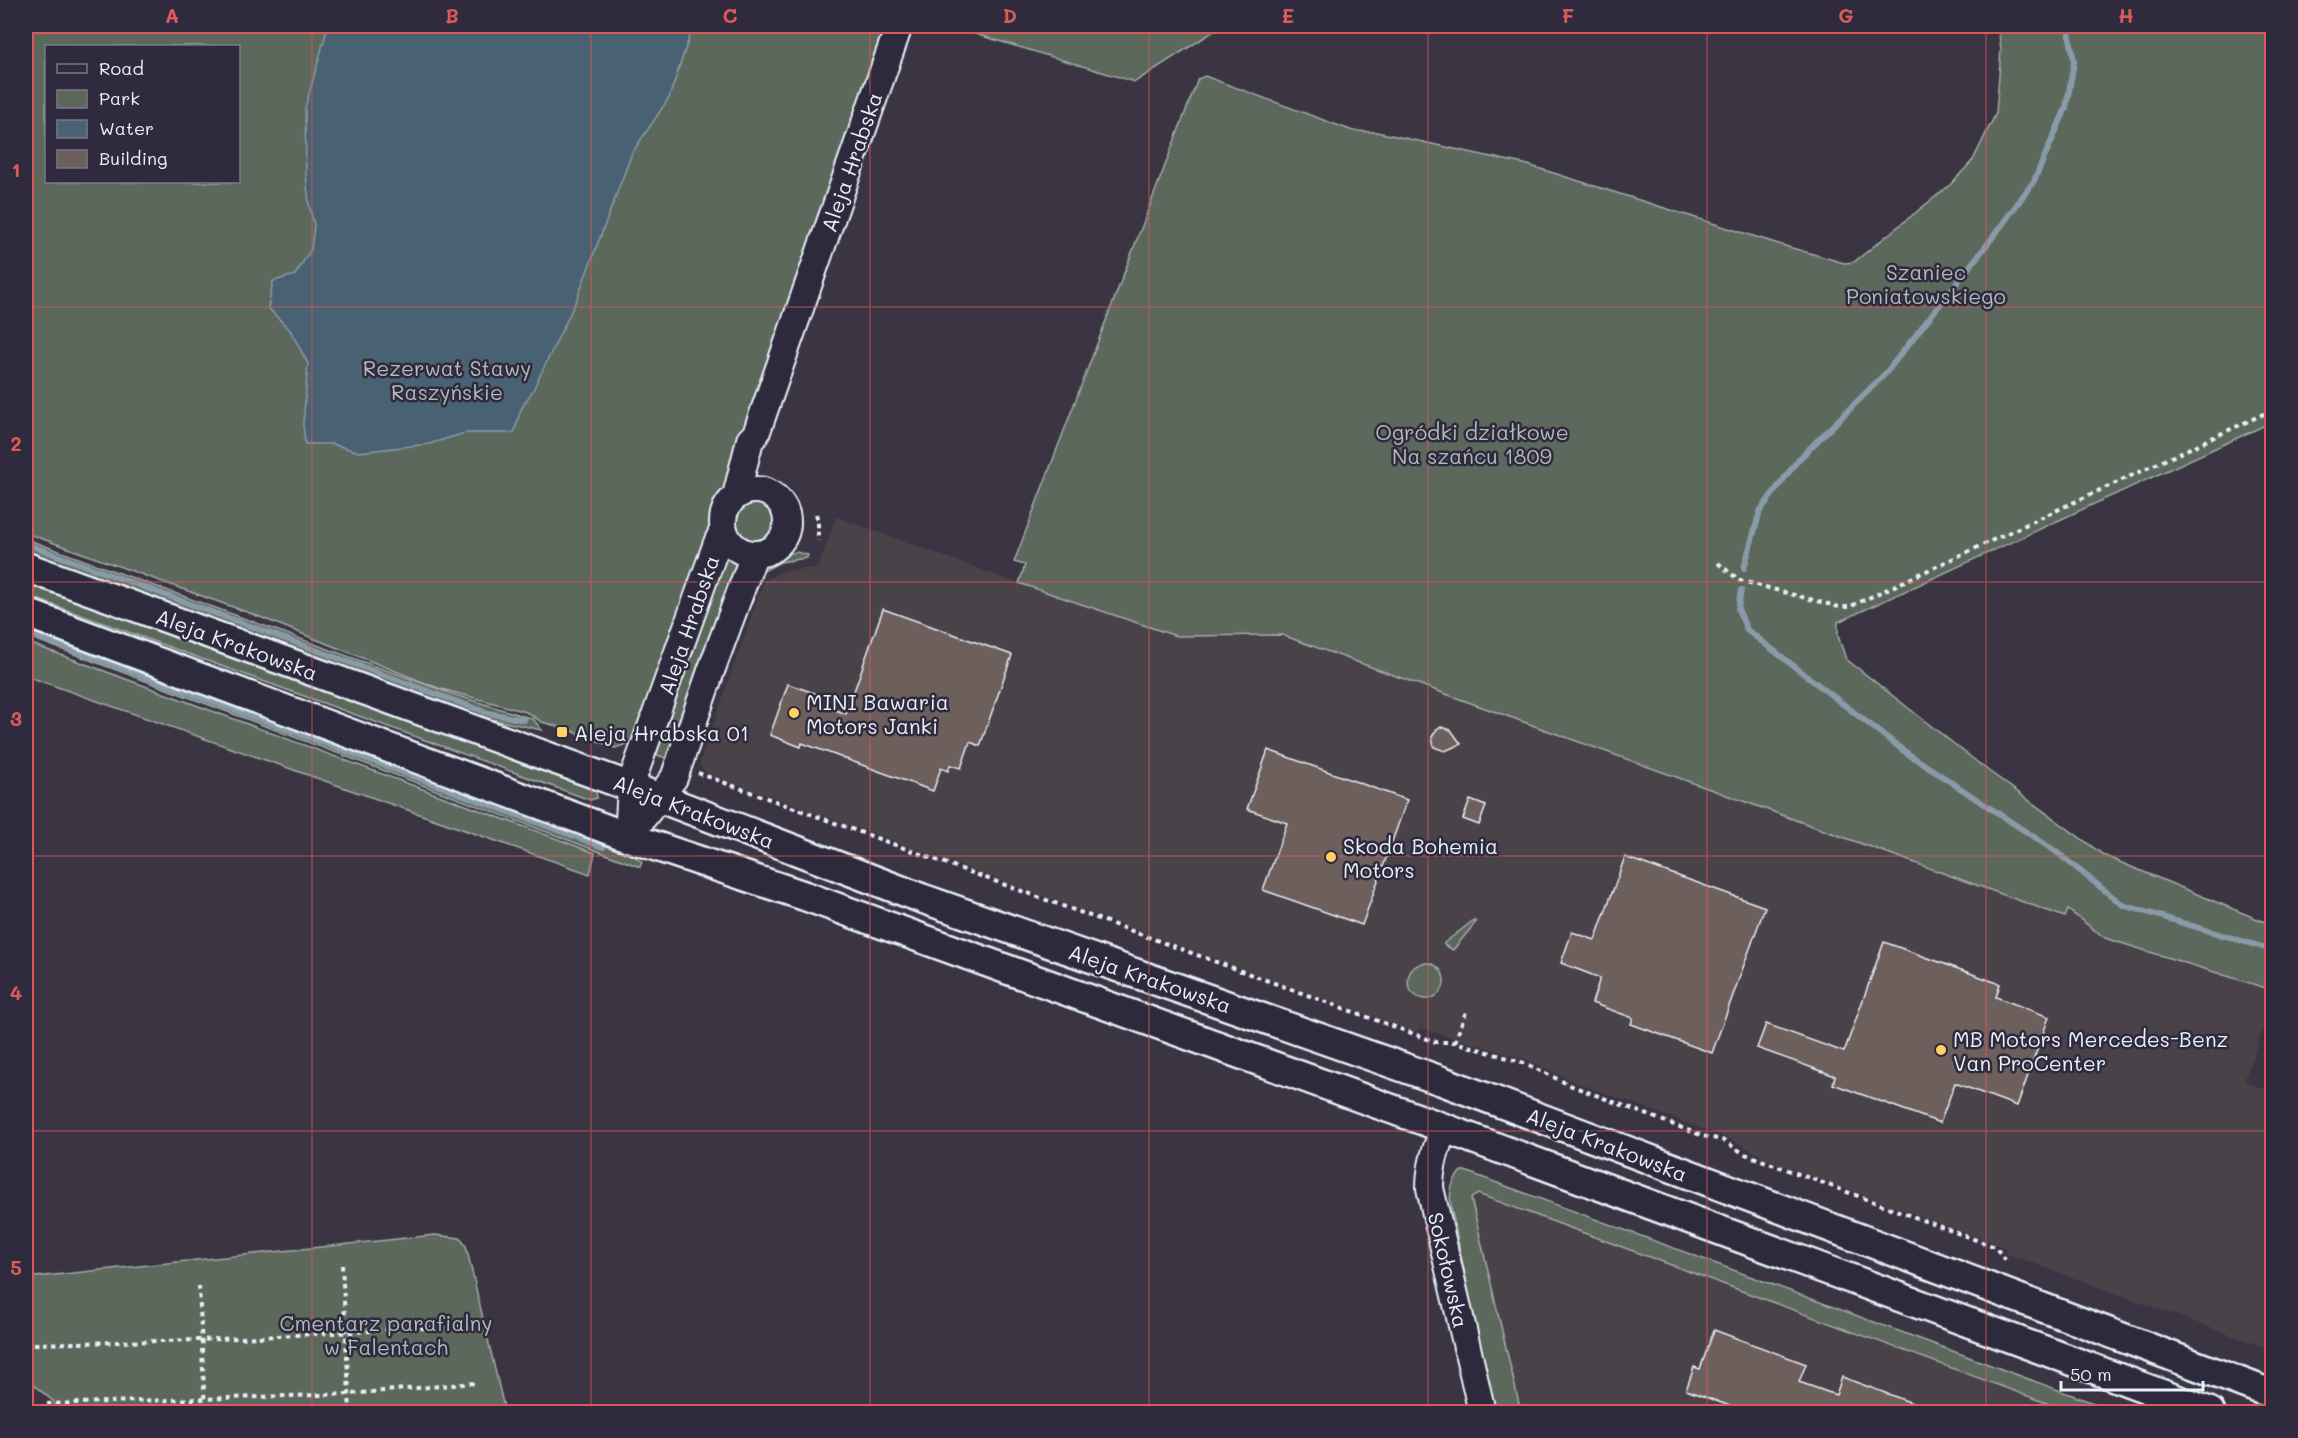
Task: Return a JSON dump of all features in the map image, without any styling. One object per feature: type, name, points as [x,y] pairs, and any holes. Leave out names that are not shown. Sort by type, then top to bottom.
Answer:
[{"type":"main road","name":"Aleja Krakowska","points":[[26,567],[631,787],[921,897],[1442,1081],[2272,1394]]},
{"type":"main road","name":"Aleja Krakowska","points":[[26,613],[628,837],[805,896],[1444,1128],[2210,1413]]},
{"type":"main road","points":[[666,850],[669,837],[677,824],[687,820],[711,818]]},
{"type":"street","name":"Aleja Hrabska","points":[[736,496],[747,448],[750,440],[756,434],[899,26]]},
{"type":"street","name":"Aleja Hrabska","points":[[756,434],[759,441],[760,468],[769,493]]},
{"type":"street","points":[[753,490],[769,493],[776,497],[785,509],[788,524],[786,533],[776,547],[769,552],[754,555],[736,549],[723,530],[725,509],[736,496],[753,490]]},
{"type":"street","name":"Aleja Hrabska","points":[[628,837],[631,787],[723,530]]},
{"type":"street","name":"Aleja Hrabska","points":[[628,837],[674,778],[754,555]]},
{"type":"street","name":"Sokołowska","points":[[1444,1128],[1433,1154],[1430,1188],[1482,1413]]},
{"type":"path","points":[[1718,563],[1739,580],[1839,607],[1849,607],[2272,410]]},
{"type":"path","points":[[816,514],[818,541]]},
{"type":"path","points":[[690,770],[1436,1042],[1455,1042],[1524,1063],[1572,1086],[1703,1136],[1722,1140],[1745,1154],[1995,1247],[2006,1260]]},
{"type":"path","points":[[1455,1042],[1467,1009]]},
{"type":"path","points":[[342,1265],[350,1413]]},
{"type":"path","points":[[199,1286],[205,1413]]},
{"type":"path","points":[[34,1344],[201,1340],[465,1326]]},
{"type":"path","points":[[48,1404],[349,1394],[475,1383]]},
{"type":"shaded area","points":[[836,517],[1018,583],[1176,636],[1281,635],[2064,917],[2068,909],[2105,938],[2272,990],[2272,1003],[2244,1081],[2272,1092],[2272,1350],[2005,1253],[2006,1248],[1771,1161],[1730,1139],[1575,1082],[1528,1060],[1421,1028],[1415,1032],[707,773],[699,765],[764,581],[783,571],[818,568]]},
{"type":"shaded area","points":[[1478,1194],[2071,1412],[1521,1412],[1471,1198]]},
{"type":"green space","name":"Rezerwat Stawy Raszyńskie","points":[[26,26],[888,26],[675,634],[633,742],[615,748],[542,722],[526,712],[438,688],[255,615],[26,533]]},
{"type":"green space","points":[[949,26],[1222,26],[1135,82]]},
{"type":"green space","points":[[1998,26],[2272,26],[2272,422],[1838,622],[1838,636],[1846,659],[1986,769],[2105,856],[2272,925],[2272,990],[2105,938],[2068,910],[2065,917],[1282,635],[1176,636],[1019,583],[1025,565],[1014,562],[1198,79],[1205,76],[1353,131],[1377,132],[1528,165],[1844,263],[1854,262],[1950,185],[1973,160],[1996,113],[2001,50]]},
{"type":"green space","points":[[755,502],[770,508],[776,523],[770,538],[755,544],[740,538],[734,523],[740,508]]},
{"type":"green space","points":[[26,539],[449,693],[533,719],[542,730],[477,716],[26,551]]},
{"type":"green space","points":[[726,547],[744,560],[671,760],[652,753]]},
{"type":"green space","points":[[796,552],[808,555],[807,558],[780,562],[758,574],[768,561],[774,558],[777,561],[779,556]]},
{"type":"green space","points":[[26,582],[596,791],[597,798],[590,800],[26,595]]},
{"type":"green space","points":[[26,626],[228,701],[368,757],[626,851],[642,862],[640,867],[26,636]]},
{"type":"green space","points":[[26,642],[595,853],[590,874],[26,676]]},
{"type":"green space","points":[[1474,920],[1476,922],[1453,950],[1444,945],[1444,943]]},
{"type":"green space","points":[[1426,963],[1439,968],[1444,981],[1439,994],[1426,999],[1413,994],[1408,981],[1413,968]]},
{"type":"green space","points":[[1461,1171],[2118,1412],[2071,1412],[1478,1194],[1471,1198],[1521,1412],[1494,1412],[1451,1207],[1452,1188]]},
{"type":"green space","name":"Cmentarz parafialny w Falentach","points":[[435,1235],[460,1238],[466,1246],[505,1412],[57,1412],[53,1401],[30,1382],[26,1371],[26,1278]]},
{"type":"water","points":[[328,26],[693,26],[669,98],[632,153],[576,301],[533,390],[521,409],[514,433],[465,433],[429,444],[359,452],[332,444],[305,444],[303,424],[308,364],[290,330],[268,308],[273,281],[295,275],[311,249],[314,225],[306,175],[305,108]]},
{"type":"building","points":[[883,609],[1012,655],[980,746],[970,742],[961,768],[950,765],[948,771],[941,768],[933,791],[802,743],[801,747],[770,735],[788,684],[820,695],[817,703],[846,714]]},
{"type":"building","points":[[1441,727],[1451,730],[1461,744],[1445,751],[1434,747],[1432,737]]},
{"type":"building","name":"Skoda Bohemia Motors","points":[[1268,750],[1407,800],[1362,925],[1263,890],[1287,823],[1247,809]]},
{"type":"building","points":[[1470,800],[1486,806],[1479,825],[1463,819]]},
{"type":"building","points":[[1625,857],[1765,907],[1712,1053],[1631,1024],[1633,1018],[1592,1003],[1600,978],[1561,963],[1572,932],[1595,940]]},
{"type":"building","name":"MB Motors Mercedes-Benz Van ProCenter","points":[[1884,942],[2000,984],[1996,997],[2049,1017],[2017,1106],[1955,1083],[1940,1123],[1833,1084],[1835,1076],[1757,1048],[1766,1024],[1844,1052]]},
{"type":"building","points":[[1714,1330],[1806,1364],[1799,1382],[1836,1395],[1842,1377],[1934,1411],[1934,1413],[1728,1413],[1730,1406],[1686,1390],[1694,1367],[1700,1369]]},
{"type":"waterway","points":[[1744,568],[1760,511],[1798,460],[1885,374],[2034,181],[2066,108],[2074,62],[2068,26]]},
{"type":"waterway","points":[[26,544],[488,713],[524,720]]},
{"type":"waterway","points":[[1741,590],[1738,609],[1747,630],[1904,751],[2055,851],[2123,905],[2272,950]]},
{"type":"waterway","points":[[26,632],[603,847]]},
{"type":"place","name":"MINI Bawaria Motors Janki","points":[[794,713]]},
{"type":"place","name":"Aleja Hrabska 01","points":[[562,732]]},
{"type":"place","name":"Skoda Bohemia Motors","points":[[1331,857]]},
{"type":"place","name":"MB Motors Mercedes-Benz Van ProCenter","points":[[1941,1050]]},
{"type":"park label","name":"Szaniec Poniatowskiego","points":[[1926,283]]},
{"type":"park label","name":"Ogródki działkowe Na szańcu 1809","points":[[1472,443]]}]
